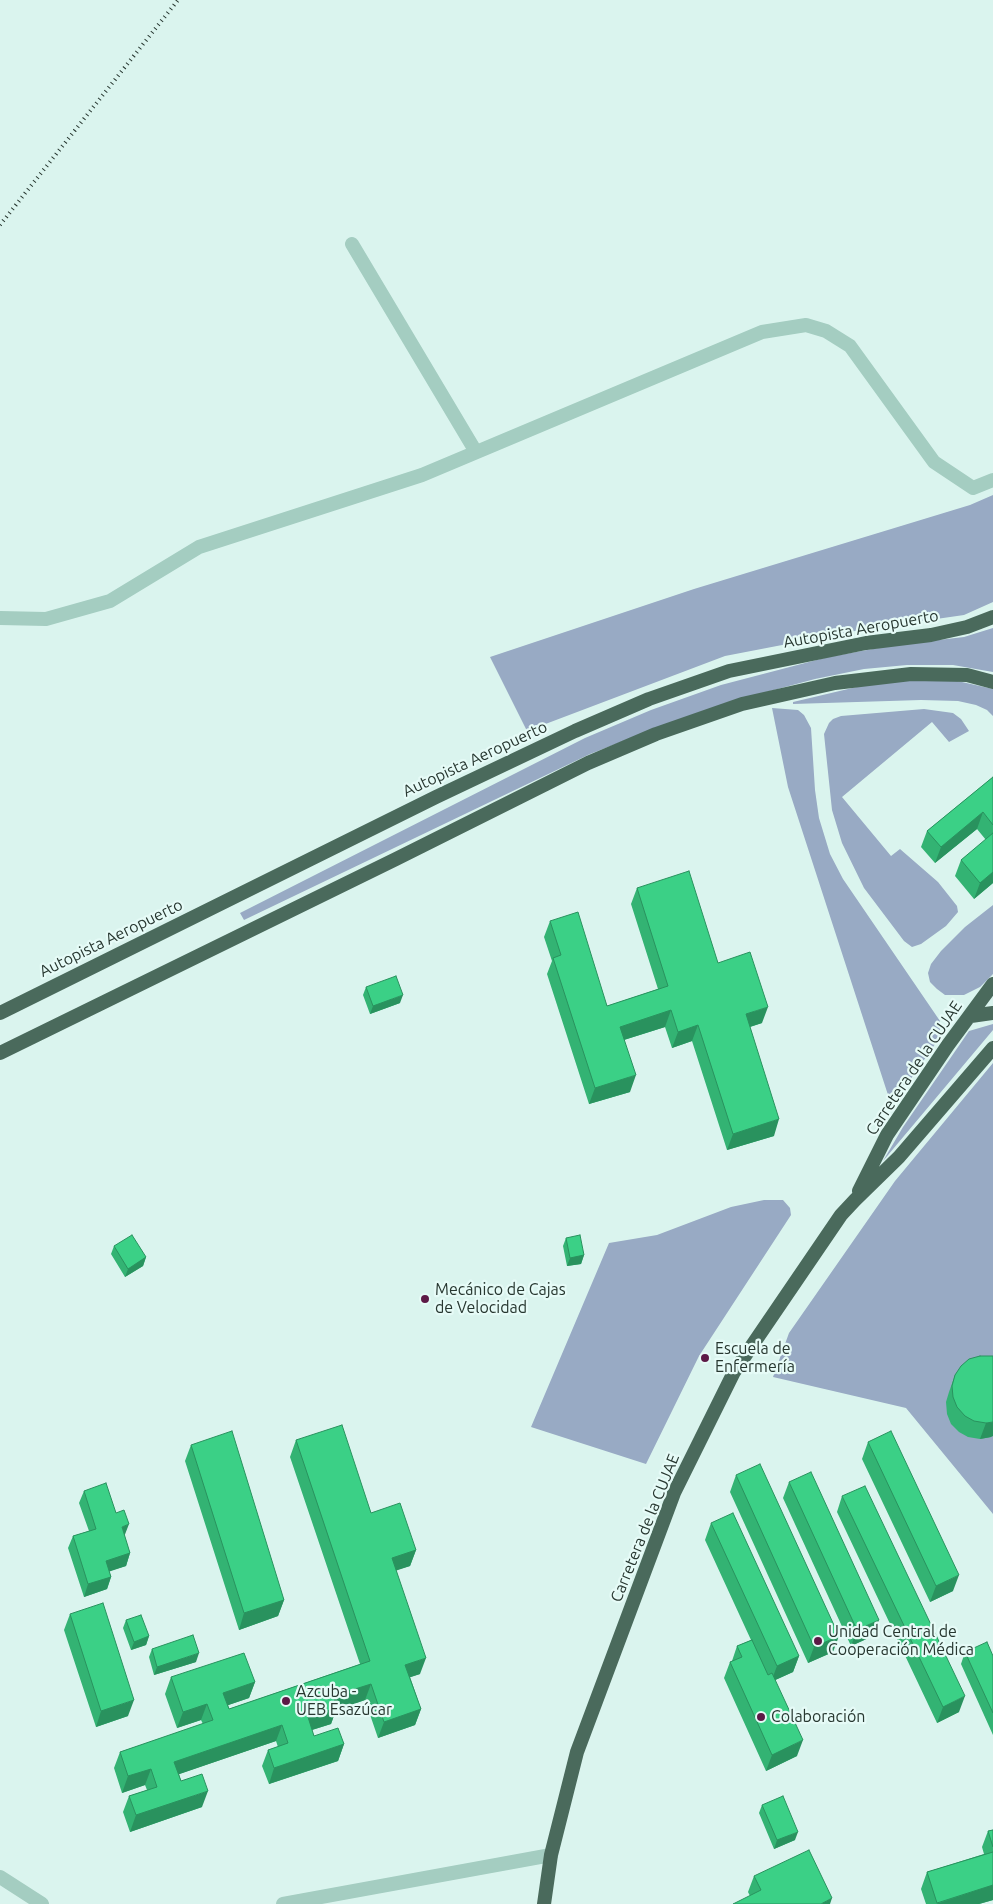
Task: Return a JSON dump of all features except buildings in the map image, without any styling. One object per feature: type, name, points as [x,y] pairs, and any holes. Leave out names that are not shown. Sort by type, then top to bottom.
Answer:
[{"type":"highway","name":"Autopista Aeropuerto","points":[[0,1013],[436,797],[575,731],[649,699],[729,671],[866,643],[931,635],[967,627],[993,617]]},
{"type":"highway","points":[[0,1053],[396,859],[588,762],[656,734],[742,704],[835,683],[911,674],[967,675],[993,682]]},
{"type":"highway","name":"Carretera de la CUJAE","points":[[854,1200],[887,1135],[948,1045],[993,984]]},
{"type":"highway","points":[[971,1016],[993,1013]]},
{"type":"highway","name":"Carretera de la CUJAE","points":[[544,1904],[551,1855],[577,1752],[674,1493],[734,1372],[841,1215],[899,1157],[993,1048]]},
{"type":"street","points":[[352,244],[476,452]]},
{"type":"street","points":[[0,618],[46,619],[110,601],[199,547],[422,475],[762,332],[806,325],[826,330],[850,346],[934,462],[972,488],[993,480]]},
{"type":"street","points":[[283,1904],[551,1855]]},
{"type":"street","points":[[0,1877],[42,1904]]},
{"type":"shaded area","points":[[993,495],[993,602],[964,615],[860,630],[725,656],[527,731],[490,657],[694,589],[970,505]]},
{"type":"shaded area","points":[[993,628],[993,672],[953,665],[907,665],[864,669],[815,679],[729,702],[590,754],[244,920],[240,913],[585,738],[651,710],[721,685],[828,657],[895,645],[964,637]]},
{"type":"shaded area","points":[[908,680],[953,680],[993,689],[993,716],[987,710],[976,705],[958,701],[921,700],[793,704],[793,702],[865,685]]},
{"type":"shaded area","points":[[772,708],[798,710],[804,715],[811,728],[815,790],[819,818],[830,854],[843,879],[940,1021],[940,1037],[901,1093],[889,1098],[788,787]]},
{"type":"shaded area","points":[[924,709],[953,713],[961,719],[969,731],[949,742],[932,722],[842,797],[891,856],[900,849],[938,882],[957,906],[958,912],[946,926],[921,944],[912,947],[904,941],[864,888],[842,843],[832,810],[824,734],[829,723],[841,716]]},
{"type":"shaded area","points":[[993,905],[993,974],[980,987],[964,995],[945,995],[930,982],[928,973],[931,964],[965,927]]},
{"type":"shaded area","points":[[993,1024],[993,1030],[883,1161],[903,1127],[969,1031]]},
{"type":"shaded area","points":[[993,1063],[993,1514],[906,1408],[773,1377],[789,1333],[895,1181]]},
{"type":"shaded area","points":[[764,1200],[783,1200],[790,1208],[791,1215],[699,1356],[646,1464],[531,1427],[609,1243],[657,1235],[731,1207]]},
{"type":"railway","points":[[0,225],[178,0]]},
{"type":"place","name":"Mecánico de Cajas de Velocidad","points":[[425,1299]]},
{"type":"place","name":"Escuela de Enfermería","points":[[705,1358]]},
{"type":"place","name":"Unidad Central de Cooperación Médica","points":[[818,1641]]},
{"type":"place","name":"Azcuba - UEB Esazúcar","points":[[286,1701]]},
{"type":"place","name":"Colaboración","points":[[761,1717]]}]
